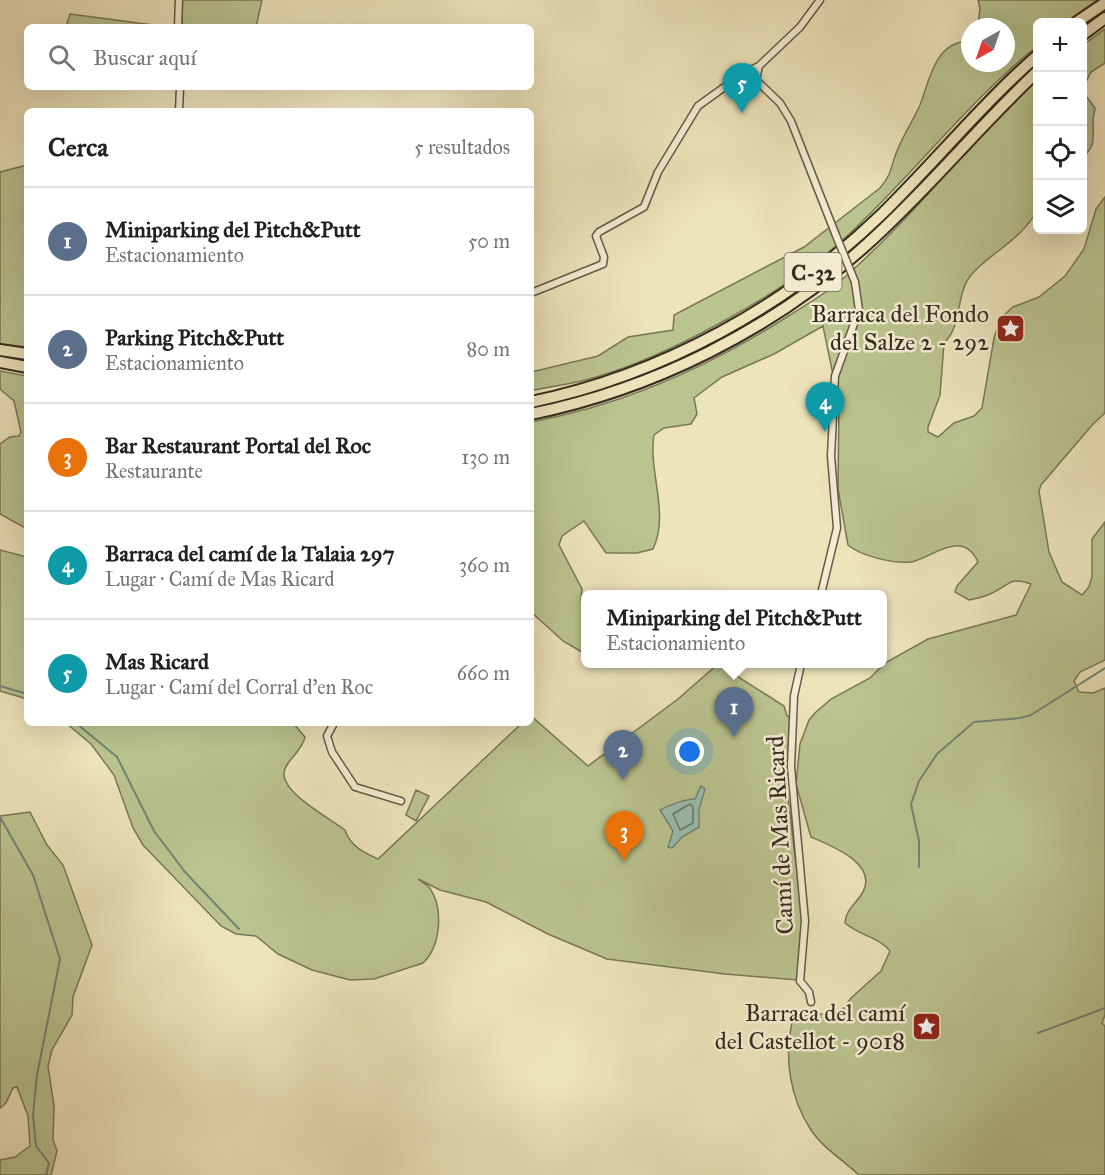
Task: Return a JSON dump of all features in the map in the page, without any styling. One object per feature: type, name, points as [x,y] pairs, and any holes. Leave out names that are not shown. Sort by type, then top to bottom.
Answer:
[{"type":"highway","points":[[1083,18],[1105,3]]},
{"type":"highway","points":[[1087,32],[1105,18]]},
{"type":"highway","name":"C-32","points":[[534,401],[593,386],[668,357],[738,322],[791,288],[857,237],[883,213],[1002,87],[1033,59]]},
{"type":"highway","name":"C-32","points":[[534,413],[596,398],[668,371],[754,327],[799,297],[864,248],[1037,72]]},
{"type":"highway","points":[[0,350],[24,354]]},
{"type":"highway","points":[[0,362],[24,366]]},
{"type":"street","points":[[178,24],[179,0]]},
{"type":"street","points":[[534,292],[603,264],[604,257],[596,236],[598,232],[644,207],[658,172],[698,106],[744,73],[759,66],[800,27],[820,0]]},
{"type":"street","points":[[759,66],[756,80],[780,103],[790,121],[855,282],[859,310],[835,376],[831,456],[836,539],[822,590]]},
{"type":"street","points":[[179,108],[180,90]]},
{"type":"street","name":"Camí de Mas Ricard","points":[[800,668],[794,696],[791,783],[805,921],[800,981],[809,992],[810,1002]]},
{"type":"street","points":[[332,726],[327,736],[332,752],[355,787],[401,801]]},
{"type":"green space","points":[[182,0],[262,0],[257,24],[182,24]]},
{"type":"green space","points":[[978,0],[1097,0],[1072,18],[1033,18],[1033,49],[1015,65],[1015,18],[979,18]]},
{"type":"green space","points":[[70,14],[145,24],[67,24]]},
{"type":"green space","points":[[1105,29],[1105,63],[1091,72],[1087,80],[1087,72],[1087,42]]},
{"type":"green space","points":[[961,42],[961,72],[1007,72],[870,214],[821,258],[760,300],[726,320],[656,355],[593,378],[534,390],[534,371],[598,356],[628,337],[673,330],[674,315],[804,247],[880,188],[889,174],[899,145],[920,105],[936,63],[941,54]]},
{"type":"green space","points":[[1033,85],[1033,217],[1024,229],[979,267],[966,283],[954,328],[944,343],[940,395],[928,432],[938,437],[954,423],[974,416],[982,408],[994,338],[1001,318],[1013,307],[1039,297],[1065,276],[1084,249],[1096,209],[1105,197],[1105,413],[1041,485],[1039,491],[1049,552],[1062,582],[1082,595],[1089,587],[1092,577],[1092,539],[1105,522],[1105,660],[1080,672],[1074,681],[1079,692],[1093,693],[1105,688],[1105,1015],[1102,1023],[1105,1026],[1105,1175],[859,1175],[821,1142],[804,1118],[791,1078],[790,1036],[792,1022],[812,1013],[838,1016],[851,998],[881,971],[890,951],[886,946],[845,923],[849,910],[863,892],[866,882],[864,872],[858,864],[840,850],[811,837],[796,784],[800,744],[809,720],[831,699],[870,678],[880,668],[887,668],[887,662],[928,639],[1016,615],[1031,584],[1019,581],[1010,582],[989,594],[969,600],[955,592],[957,586],[978,562],[964,547],[946,548],[919,560],[904,562],[869,556],[848,545],[838,489],[839,404],[823,326],[774,354],[722,377],[694,398],[697,414],[691,424],[664,428],[654,435],[653,449],[659,522],[658,536],[653,549],[637,553],[606,553],[584,521],[562,536],[559,545],[582,589],[581,652],[563,641],[534,615],[534,421],[600,405],[666,381],[760,334],[819,297],[885,240],[990,126]]},
{"type":"green space","points":[[1087,97],[1095,108],[1093,141],[1087,152]]},
{"type":"green space","points":[[24,166],[24,347],[0,344],[0,172]]},
{"type":"green space","points":[[0,371],[24,375],[24,527],[0,514],[0,444],[10,437],[19,436],[21,432],[14,401],[0,389]]},
{"type":"green space","points":[[0,550],[24,556],[24,698],[0,691]]},
{"type":"green space","points":[[713,668],[724,668],[784,706],[787,716],[794,718],[787,789],[804,930],[797,980],[725,974],[607,959],[548,934],[486,902],[440,890],[418,879],[429,887],[434,895],[438,915],[434,947],[423,963],[374,979],[350,980],[312,970],[278,954],[256,936],[236,934],[221,926],[143,845],[133,828],[114,775],[91,744],[70,726],[296,726],[305,737],[285,769],[286,781],[299,797],[345,830],[347,836],[358,848],[378,859],[519,726],[534,726],[534,719],[588,766],[678,699]]},
{"type":"green space","points":[[416,790],[429,796],[416,821],[406,815]]},
{"type":"green space","points":[[30,812],[47,845],[63,865],[92,945],[73,997],[72,1015],[52,1050],[48,1066],[54,1106],[53,1140],[57,1151],[51,1175],[0,1175],[0,1160],[15,1157],[30,1146],[28,1116],[17,1087],[13,1088],[6,1103],[0,1108],[0,816]]},
{"type":"water","points":[[701,786],[705,789],[699,809],[699,827],[682,837],[672,848],[668,847],[673,831],[660,810],[672,804],[695,799]]},
{"type":"waterway","points":[[919,867],[919,841],[911,804],[919,781],[937,754],[974,722],[1031,715],[1105,668]]},
{"type":"waterway","points":[[0,686],[24,693]]},
{"type":"waterway","points":[[80,726],[117,757],[154,831],[185,872],[239,929]]},
{"type":"waterway","points":[[0,817],[33,875],[60,959],[37,1075],[33,1115],[36,1146],[49,1163],[46,1175]]},
{"type":"waterway","points":[[1038,1033],[1105,1008]]},
{"type":"place","name":"Mas Ricard","points":[[742,113]]},
{"type":"place","name":"Barraca del Fondo del Salze 2 - 292","points":[[1010,328]]},
{"type":"place","name":"Barraca del camí de la Talaia 297","points":[[825,432]]},
{"type":"place","name":"Miniparking del Pitch&Putt","points":[[734,737]]},
{"type":"place","name":"Parking Pitch&Putt","points":[[623,780]]},
{"type":"place","name":"Bar Restaurant Portal del Roc","points":[[624,861]]},
{"type":"place","name":"Barraca del camí del Castellot - 9018","points":[[926,1027]]}]
